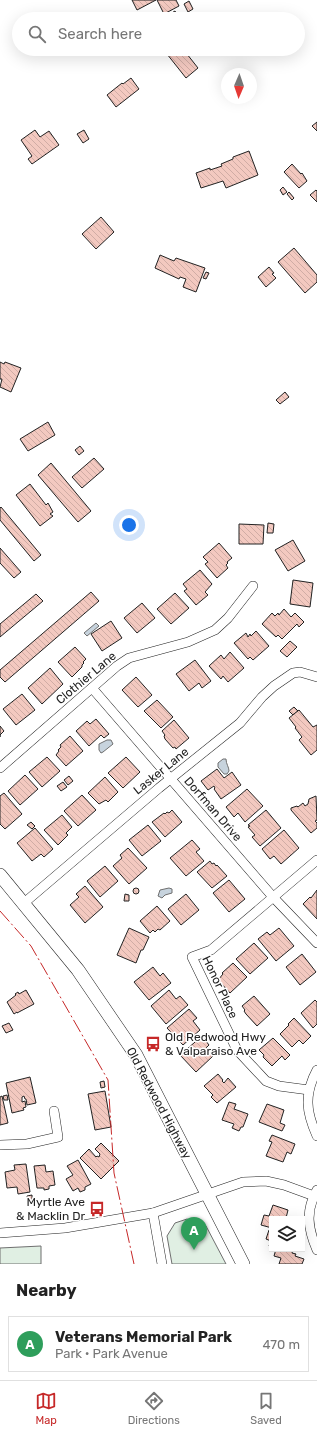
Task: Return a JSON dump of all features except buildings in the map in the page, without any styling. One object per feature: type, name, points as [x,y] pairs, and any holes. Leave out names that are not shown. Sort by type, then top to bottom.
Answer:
[{"type":"main road","name":"Old Redwood Highway","points":[[0,875],[78,970],[136,1055],[243,1264]]},
{"type":"street","name":"Clothier Lane","points":[[0,768],[129,658],[188,642],[215,630],[228,618],[253,586]]},
{"type":"street","name":"Lasker Lane","points":[[24,903],[170,778],[240,723],[262,697],[274,686],[293,673],[300,672],[317,677]]},
{"type":"street","name":"Dorfman Drive","points":[[92,688],[273,897],[317,943]]},
{"type":"street","name":"Honor Place","points":[[309,1090],[278,1086],[266,1081],[237,1050],[192,957],[211,950],[317,860]]},
{"type":"street","points":[[317,1070],[309,1090],[307,1106],[317,1136]]},
{"type":"street","points":[[0,1145],[26,1144],[58,1137],[54,1111]]},
{"type":"street","points":[[0,1233],[65,1228],[153,1213],[243,1182],[266,1181],[316,1194],[309,1210],[308,1220],[317,1250]]},
{"type":"street","points":[[153,1213],[162,1264]]},
{"type":"green space","points":[[187,1219],[206,1226],[226,1264],[172,1264],[167,1236],[175,1223]]},
{"type":"green space","points":[[41,1246],[41,1264],[0,1264],[0,1248]]},
{"type":"shaded area","points":[[96,623],[99,626],[87,636],[84,633]]},
{"type":"shaded area","points":[[107,740],[111,740],[113,744],[101,753],[99,750],[99,744]]},
{"type":"shaded area","points":[[223,759],[226,759],[229,768],[227,774],[224,774],[218,767],[218,763]]},
{"type":"shaded area","points":[[169,888],[172,889],[172,893],[165,895],[162,898],[158,896],[160,890]]},
{"type":"power","points":[[0,911],[31,946],[108,1080],[114,1173],[134,1264]]},
{"type":"place","name":"Old Redwood Hwy & Valparaiso Ave","points":[[153,1044]]},
{"type":"place","name":"Myrtle Ave & Macklin Dr","points":[[97,1209]]},
{"type":"place","name":"Veterans Memorial Park","points":[[194,1250]]}]
